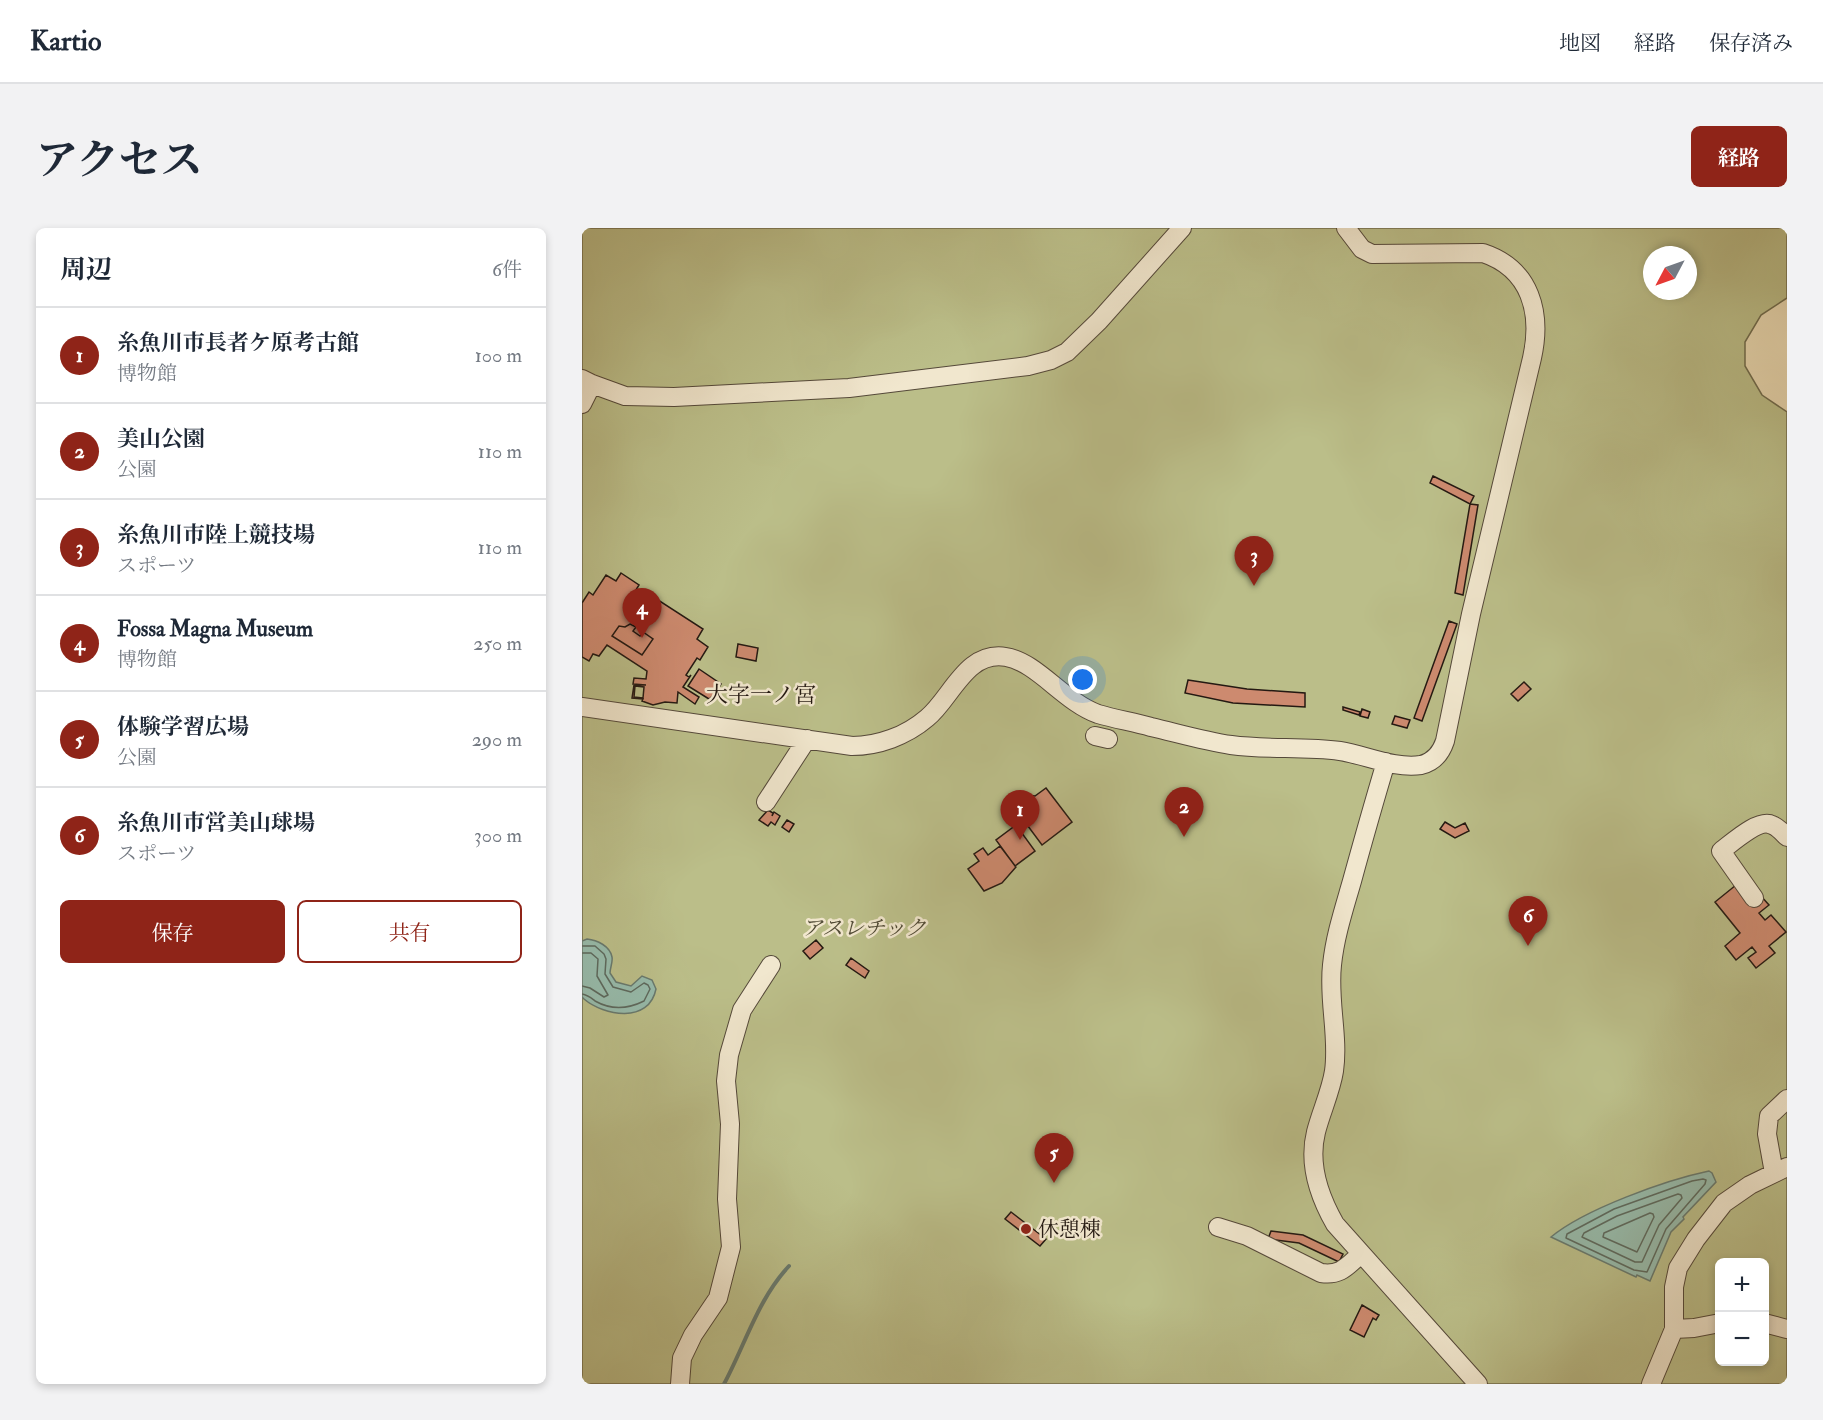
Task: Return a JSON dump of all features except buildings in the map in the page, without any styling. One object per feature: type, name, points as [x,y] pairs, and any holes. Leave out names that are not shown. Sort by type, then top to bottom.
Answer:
[{"type":"street","points":[[582,404],[587,381],[626,396],[685,396],[849,388],[1028,366],[1052,360],[1066,352],[1099,321],[1182,228]]},
{"type":"street","points":[[582,707],[852,746],[866,746],[884,742],[927,718],[962,675],[971,667],[995,656],[1020,661],[1074,703],[1097,713],[1230,745],[1340,751],[1409,765],[1425,764],[1435,758],[1443,748],[1471,614],[1537,337],[1535,314],[1529,289],[1511,268],[1497,258],[1483,253],[1372,254],[1362,249],[1346,228]]},
{"type":"street","points":[[766,802],[807,739]]},
{"type":"street","points":[[1386,762],[1336,934],[1330,1000],[1336,1050],[1334,1072],[1315,1135],[1314,1163],[1317,1184],[1324,1205],[1335,1224],[1478,1384]]},
{"type":"street","points":[[1754,898],[1721,851],[1765,823],[1772,825],[1787,837]]},
{"type":"street","points":[[680,1384],[682,1358],[693,1335],[718,1298],[731,1247],[728,1199],[730,1124],[726,1081],[729,1055],[742,1010],[771,966]]},
{"type":"street","points":[[1651,1384],[1674,1329],[1674,1287],[1678,1268],[1696,1239],[1724,1203],[1781,1170],[1767,1134],[1769,1116],[1787,1099]]},
{"type":"street","points":[[1218,1227],[1246,1236],[1321,1273],[1333,1275],[1344,1269],[1361,1254]]},
{"type":"street","points":[[1674,1329],[1715,1324]]},
{"type":"street","points":[[1769,1324],[1787,1329]]},
{"type":"green space","name":"アスレチック","points":[[582,228],[1787,228],[1787,298],[1761,315],[1745,342],[1745,366],[1762,395],[1787,412],[1787,1384],[582,1384]]},
{"type":"water","points":[[587,939],[599,942],[609,950],[612,959],[610,973],[616,982],[631,986],[642,976],[652,980],[656,989],[652,1000],[645,1008],[625,1014],[614,1013],[593,1005],[582,997],[582,941]]},
{"type":"water","points":[[1709,1171],[1716,1182],[1671,1232],[1650,1281],[1637,1275],[1636,1277],[1551,1237],[1566,1226],[1605,1206],[1671,1181]]},
{"type":"waterway","points":[[724,1384],[760,1308],[789,1266]]},
{"type":"place","name":"糸魚川市陸上競技場","points":[[1254,586]]},
{"type":"place","name":"Fossa Magna Museum","points":[[642,638]]},
{"type":"place","name":"美山公園","points":[[1184,837]]},
{"type":"place","name":"糸魚川市長者ケ原考古館","points":[[1020,840]]},
{"type":"place","name":"糸魚川市営美山球場","points":[[1528,946]]},
{"type":"place","name":"体験学習広場","points":[[1054,1183]]},
{"type":"place","name":"休憩棟","points":[[1026,1229]]},
{"type":"district","name":"大字一ノ宮","points":[[761,695]]}]
